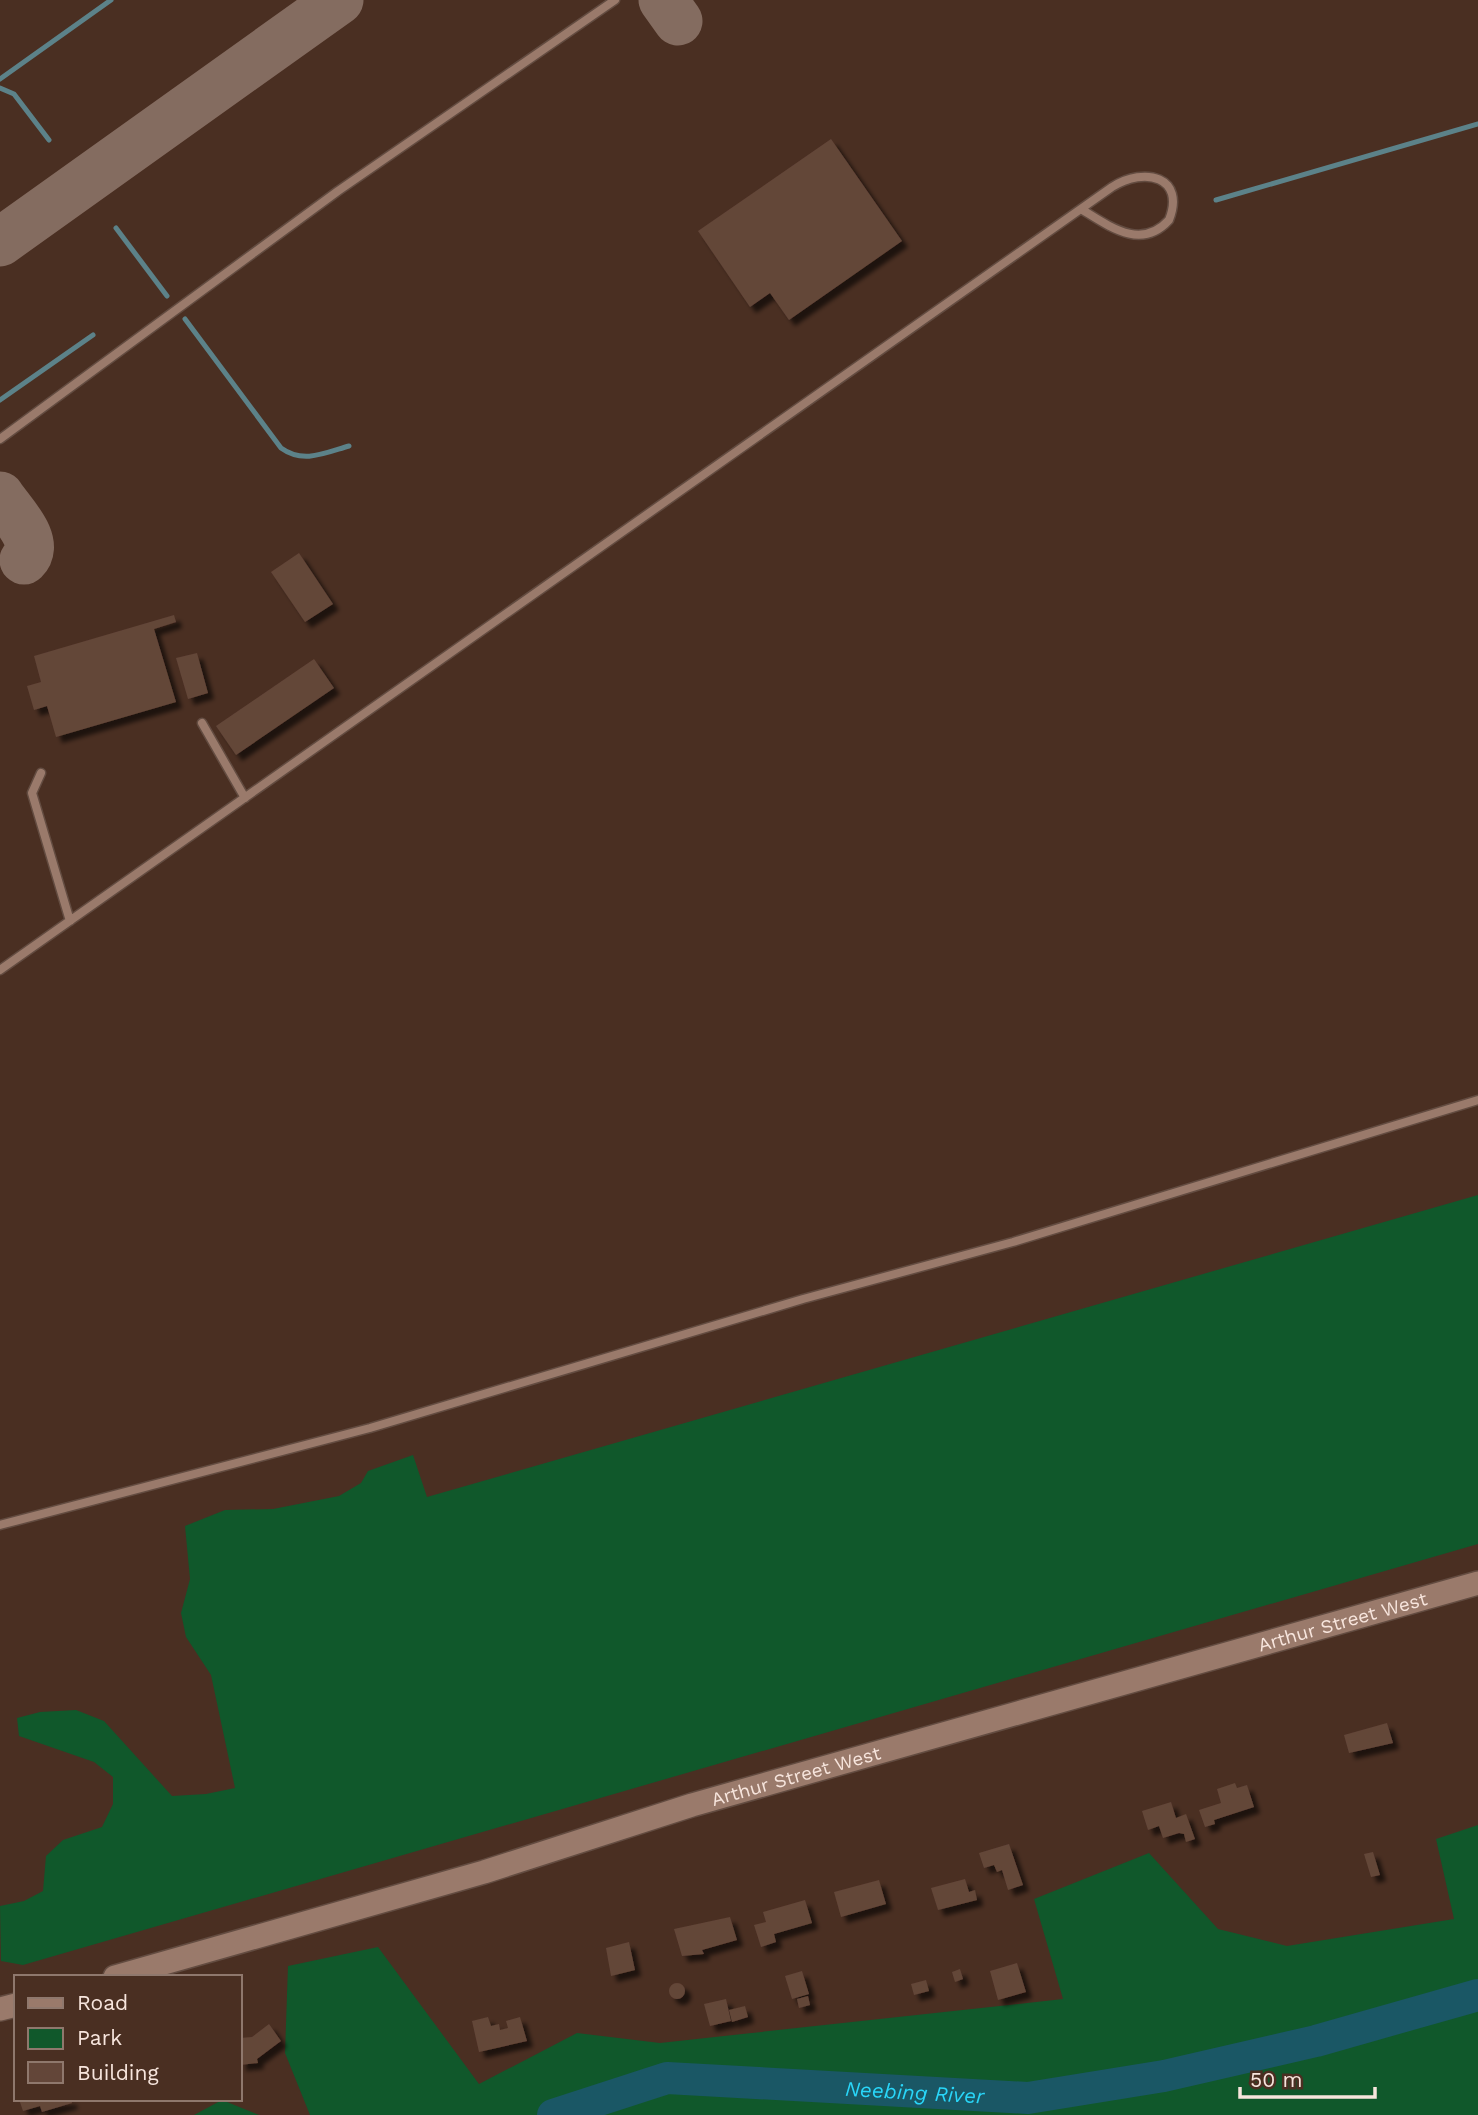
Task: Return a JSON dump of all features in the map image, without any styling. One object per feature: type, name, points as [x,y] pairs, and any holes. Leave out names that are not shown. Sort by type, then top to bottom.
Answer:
[{"type":"main road","name":"Arthur Street West","points":[[122,1975],[484,1871],[692,1805],[1478,1583]]},
{"type":"lane","points":[[0,439],[338,191],[615,0]]},
{"type":"lane","points":[[0,970],[1112,187],[1136,175],[1149,174],[1159,179],[1172,196],[1169,220],[1146,236],[1135,236],[1113,229],[1081,209]]},
{"type":"lane","points":[[202,723],[245,798]]},
{"type":"lane","points":[[41,773],[32,793],[70,920]]},
{"type":"lane","points":[[0,1525],[382,1425],[790,1303],[1027,1238],[1478,1100]]},
{"type":"green space","points":[[1478,1195],[1478,1544],[23,1965],[1,1961],[0,1906],[24,1901],[43,1891],[46,1856],[63,1840],[102,1827],[113,1804],[113,1777],[94,1762],[19,1736],[17,1718],[40,1712],[76,1710],[104,1721],[172,1796],[206,1794],[235,1788],[211,1675],[186,1637],[181,1613],[190,1579],[185,1526],[225,1510],[273,1509],[339,1496],[361,1483],[368,1471],[413,1455],[427,1497]]},
{"type":"green space","points":[[1478,1825],[1478,2115],[310,2115],[285,2053],[288,1966],[378,1947],[479,2084],[577,2033],[660,2043],[1063,1999],[1034,1899],[1149,1853],[1218,1929],[1287,1946],[1454,1919],[1436,1839]]},
{"type":"green space","points":[[224,2101],[259,2115],[194,2115]]},
{"type":"building","points":[[831,139],[902,241],[789,320],[770,293],[750,307],[698,231]]},
{"type":"building","points":[[299,553],[333,604],[305,622],[271,572]]},
{"type":"building","points":[[174,615],[176,622],[154,629],[176,702],[56,737],[47,706],[34,710],[27,686],[41,682],[34,656]]},
{"type":"building","points":[[197,653],[208,693],[188,699],[176,658]]},
{"type":"building","points":[[314,659],[334,688],[236,755],[216,726]]},
{"type":"building","points":[[1387,1723],[1393,1743],[1349,1753],[1344,1735]]},
{"type":"building","points":[[1235,1783],[1237,1788],[1247,1785],[1254,1807],[1214,1820],[1215,1824],[1205,1827],[1199,1810],[1221,1803],[1217,1789]]},
{"type":"building","points":[[1171,1802],[1176,1818],[1186,1814],[1195,1839],[1186,1842],[1184,1834],[1179,1833],[1163,1838],[1159,1826],[1148,1830],[1142,1811]]},
{"type":"building","points":[[1009,1844],[1023,1885],[1008,1890],[1002,1870],[997,1872],[994,1865],[984,1868],[979,1853]]},
{"type":"building","points":[[1373,1852],[1380,1875],[1371,1877],[1364,1854]]},
{"type":"building","points":[[965,1879],[969,1892],[975,1890],[977,1900],[938,1910],[931,1888]]},
{"type":"building","points":[[879,1880],[886,1904],[841,1917],[834,1892]]},
{"type":"building","points":[[805,1900],[812,1923],[774,1934],[776,1942],[761,1947],[754,1925],[766,1922],[763,1912]]},
{"type":"building","points":[[730,1917],[737,1940],[702,1950],[704,1954],[682,1956],[674,1929]]},
{"type":"building","points":[[629,1942],[635,1970],[611,1976],[606,1948]]},
{"type":"building","points":[[1017,1963],[1026,1992],[998,2000],[990,1971]]},
{"type":"building","points":[[960,1969],[963,1979],[955,1982],[952,1972]]},
{"type":"building","points":[[802,1971],[809,1994],[792,1999],[785,1976]]},
{"type":"building","points":[[926,1980],[929,1991],[914,1995],[911,1984]]},
{"type":"building","points":[[677,1983],[685,1991],[677,1999],[669,1991]]},
{"type":"building","points":[[808,1996],[810,2005],[799,2008],[797,1999]]},
{"type":"building","points":[[726,1999],[731,2021],[710,2026],[704,2004]]},
{"type":"building","points":[[745,2006],[748,2017],[732,2022],[729,2010]]},
{"type":"building","points":[[488,2017],[491,2026],[499,2024],[500,2030],[508,2028],[506,2021],[520,2017],[527,2041],[479,2052],[472,2021]]},
{"type":"building","points":[[269,2024],[281,2041],[257,2059],[258,2063],[242,2065],[242,2038],[252,2037]]},
{"type":"building","points":[[20,2101],[72,2103],[42,2112],[40,2106],[23,2111]]},
{"type":"waterway","points":[[0,79],[111,0]]},
{"type":"waterway","points":[[0,88],[14,94],[49,140]]},
{"type":"waterway","points":[[1216,200],[1478,124]]},
{"type":"waterway","points":[[116,228],[167,296]]},
{"type":"waterway","points":[[185,319],[281,448],[289,453],[314,456],[349,446]]},
{"type":"waterway","points":[[0,400],[93,335]]},
{"type":"waterway","name":"Neebing River","points":[[553,2115],[667,2078],[1028,2098],[1164,2076],[1316,2041],[1478,1995]]},
{"type":"taxiway","points":[[0,242],[339,0]]},
{"type":"taxiway","points":[[663,0],[678,21]]},
{"type":"taxiway","points":[[0,496],[27,536],[29,553],[24,560]]}]
